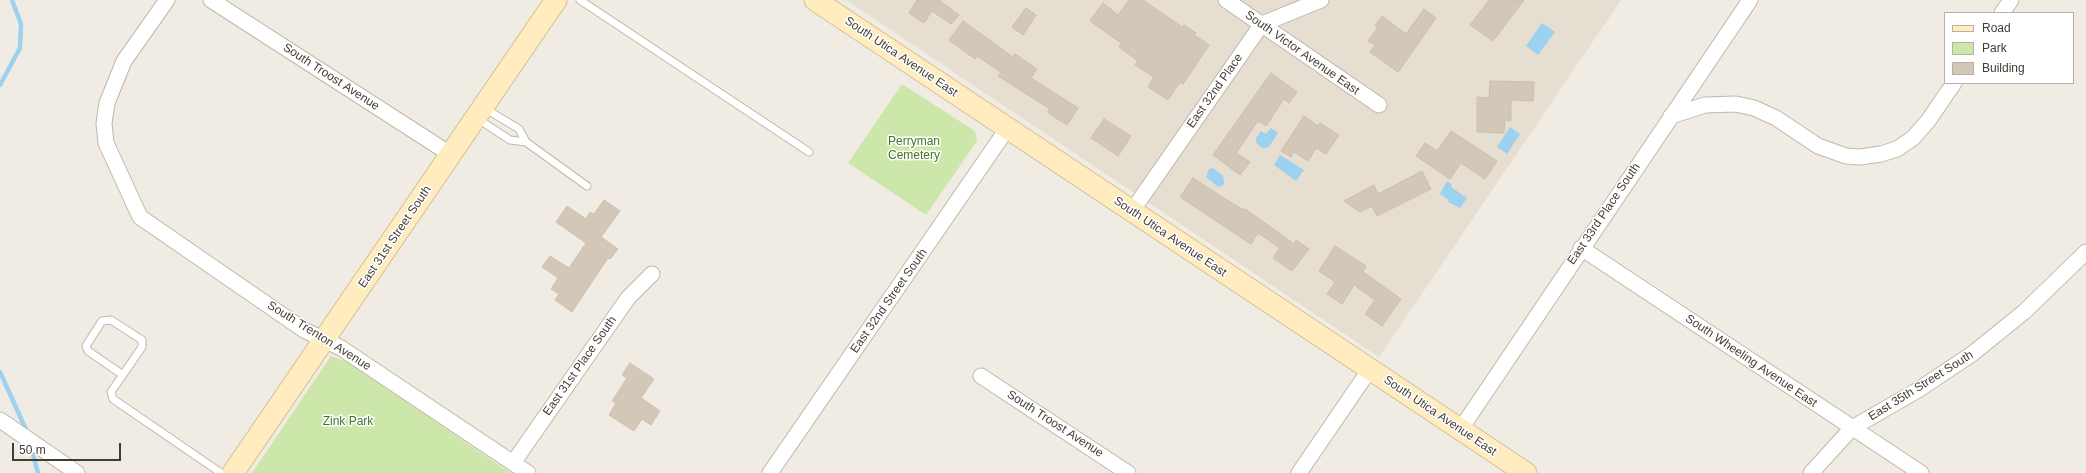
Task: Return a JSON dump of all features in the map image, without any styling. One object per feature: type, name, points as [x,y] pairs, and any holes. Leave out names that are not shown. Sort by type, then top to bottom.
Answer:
[{"type":"street","name":"South Trenton Avenue","points":[[167,0],[124,61],[114,82],[107,103],[104,122],[106,143],[140,217],[304,330],[341,348],[528,473]]},
{"type":"street","name":"South Troost Avenue","points":[[211,0],[450,154]]},
{"type":"street","name":"East 31st Street South","points":[[233,473],[556,0]]},
{"type":"street","name":"South Utica Avenue East","points":[[815,0],[1526,473]]},
{"type":"street","name":"South Victor Avenue East","points":[[1226,0],[1379,105]]},
{"type":"street","points":[[1262,24],[1321,0]]},
{"type":"street","name":"East 33rd Place South","points":[[1460,430],[1581,248],[1750,0]]},
{"type":"street","points":[[2003,12],[2010,0]]},
{"type":"street","name":"East 32nd Place","points":[[1132,211],[1262,24]]},
{"type":"street","points":[[1671,116],[1705,105],[1736,104],[1754,108],[1776,118],[1818,146],[1833,152],[1860,157],[1881,154],[1896,149],[1913,138],[1928,121],[1953,84]]},
{"type":"street","name":"East 32nd Street South","points":[[770,473],[1007,129]]},
{"type":"street","name":"South Wheeling Avenue East","points":[[1581,248],[1921,473]]},
{"type":"street","name":"East 35th Street South","points":[[1811,473],[1852,428],[1918,390],[1972,354],[2024,312],[2086,252]]},
{"type":"street","name":"East 31st Place South","points":[[513,463],[628,298],[652,274]]},
{"type":"street","points":[[1299,473],[1370,369]]},
{"type":"street","name":"South Troost Avenue","points":[[981,376],[1128,473]]},
{"type":"street","points":[[0,420],[77,473]]},
{"type":"lane","points":[[580,0],[809,152]]},
{"type":"lane","points":[[479,112],[510,140],[526,142]]},
{"type":"lane","points":[[479,112],[519,129],[526,142],[587,186]]},
{"type":"lane","points":[[123,375],[88,351],[86,346],[102,321],[111,320],[142,340],[142,347],[123,375],[110,392],[113,399],[221,473]]},
{"type":"shaded area","points":[[846,0],[1621,0],[1379,357]]},
{"type":"green space","name":"Perryman Cemetery","points":[[902,84],[975,131],[977,141],[926,215],[848,163]]},
{"type":"green space","name":"Zink Park","points":[[331,356],[349,363],[511,473],[252,473]]},
{"type":"water","points":[[1542,23],[1555,32],[1538,55],[1526,46]]},
{"type":"water","points":[[1510,127],[1520,134],[1507,154],[1497,147]]},
{"type":"water","points":[[1271,128],[1278,133],[1268,148],[1266,147],[1264,149],[1256,143],[1257,141],[1255,140],[1261,131],[1266,134]]},
{"type":"water","points":[[1280,155],[1304,170],[1296,181],[1274,165]]},
{"type":"water","points":[[1213,168],[1223,176],[1224,184],[1221,186],[1218,187],[1206,177],[1209,169]]},
{"type":"water","points":[[1447,181],[1452,185],[1451,187],[1467,198],[1460,208],[1448,202],[1449,200],[1440,194]]},
{"type":"building","points":[[917,0],[939,0],[959,15],[951,24],[932,11],[924,23],[909,13]]},
{"type":"building","points":[[1129,0],[1143,0],[1182,27],[1184,25],[1196,33],[1194,35],[1209,45],[1183,84],[1180,82],[1168,100],[1148,87],[1154,77],[1135,65],[1138,61],[1119,47],[1121,43],[1090,21],[1103,3],[1118,15]]},
{"type":"building","points":[[1489,0],[1524,0],[1493,41],[1470,25]]},
{"type":"building","points":[[1026,8],[1036,15],[1023,35],[1012,27]]},
{"type":"building","points":[[1424,9],[1436,18],[1398,72],[1370,52],[1375,45],[1368,41],[1378,27],[1375,26],[1382,16],[1406,34]]},
{"type":"building","points":[[963,21],[1013,57],[1015,54],[1037,69],[1031,78],[1078,108],[1067,125],[1047,112],[1050,109],[998,76],[1001,72],[977,56],[975,59],[949,40]]},
{"type":"building","points":[[1271,73],[1297,92],[1289,103],[1284,99],[1266,126],[1258,121],[1236,153],[1250,162],[1240,175],[1213,155]]},
{"type":"building","points":[[1490,81],[1534,82],[1533,101],[1511,100],[1511,121],[1505,120],[1504,133],[1477,132],[1477,97],[1489,98]]},
{"type":"building","points":[[1304,116],[1318,126],[1320,123],[1339,135],[1326,154],[1316,148],[1308,161],[1294,152],[1291,157],[1281,151]]},
{"type":"building","points":[[1104,119],[1131,136],[1118,156],[1091,138]]},
{"type":"building","points":[[1451,131],[1497,161],[1485,179],[1461,163],[1450,179],[1416,156],[1425,143],[1437,151]]},
{"type":"building","points":[[1422,171],[1431,189],[1377,216],[1372,206],[1360,212],[1344,201],[1374,185],[1378,194]]},
{"type":"building","points":[[1193,178],[1230,202],[1244,210],[1245,209],[1294,244],[1296,240],[1309,249],[1292,271],[1273,258],[1280,248],[1258,233],[1251,244],[1180,197]]},
{"type":"building","points":[[604,200],[620,211],[601,237],[618,249],[610,259],[608,258],[572,312],[555,300],[559,294],[551,289],[558,278],[542,267],[550,256],[569,268],[586,243],[556,222],[567,206],[586,219],[590,212],[594,214]]},
{"type":"building","points":[[1335,246],[1366,266],[1363,272],[1401,299],[1382,326],[1365,314],[1375,300],[1354,285],[1342,304],[1327,294],[1335,282],[1319,271]]},
{"type":"building","points":[[630,363],[654,379],[641,398],[660,411],[651,425],[642,419],[634,431],[609,415],[616,403],[612,401],[627,378],[622,375]]},
{"type":"waterway","points":[[0,85],[20,48],[21,24],[12,0]]},
{"type":"waterway","points":[[0,372],[28,434]]},
{"type":"waterway","points":[[31,447],[38,473]]}]
